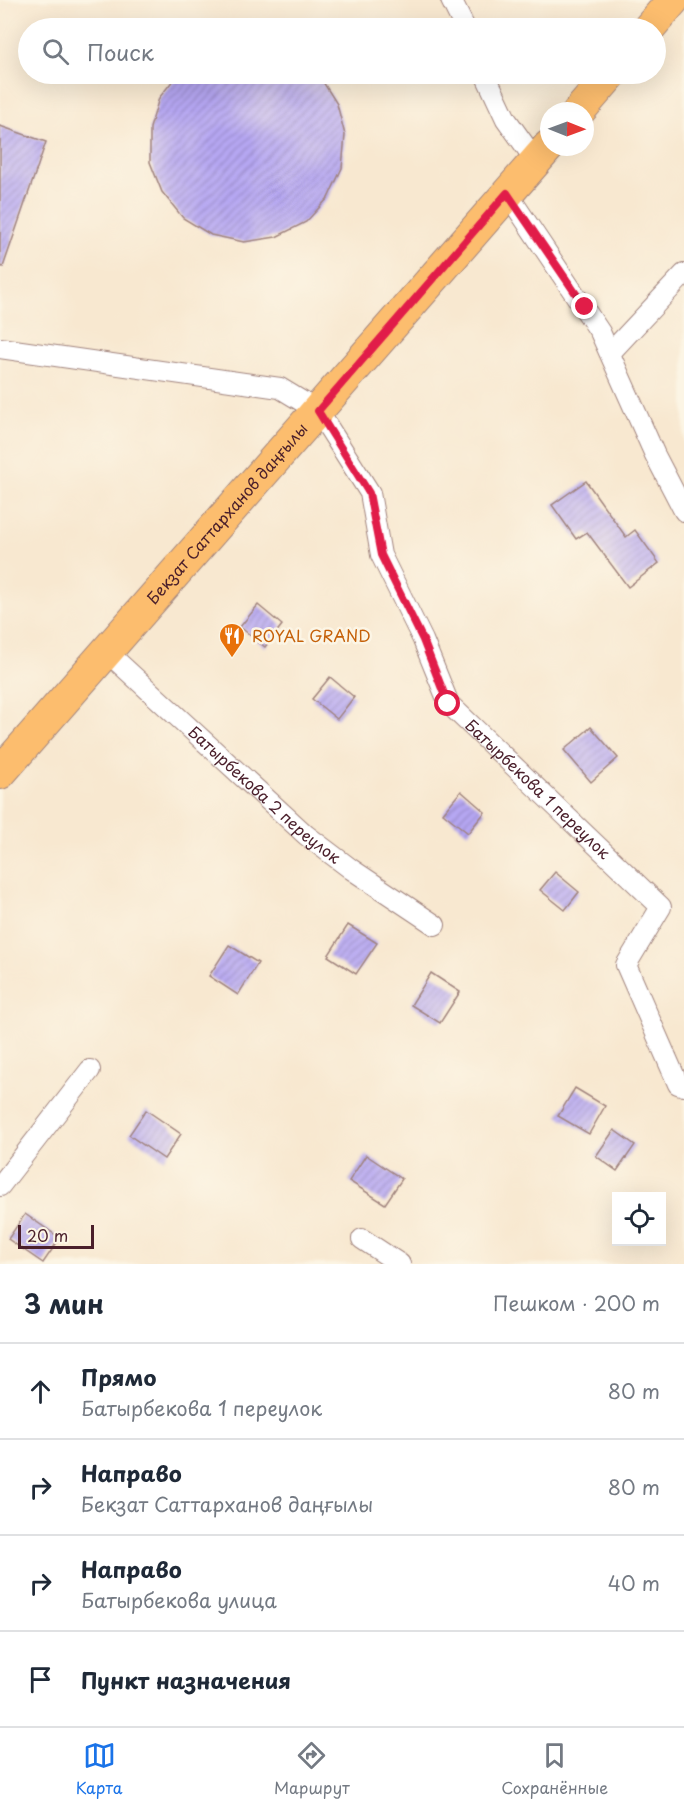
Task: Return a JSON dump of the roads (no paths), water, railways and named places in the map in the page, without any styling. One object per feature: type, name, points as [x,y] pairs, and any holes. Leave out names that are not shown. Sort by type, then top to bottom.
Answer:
[{"type":"main road","points":[[658,18],[673,0]]},
{"type":"main road","points":[[587,102],[602,84]]},
{"type":"main road","name":"Бекзат Саттарханов даңғылы","points":[[0,773],[541,156]]},
{"type":"street","points":[[451,0],[460,18]]},
{"type":"street","points":[[490,84],[506,118],[540,151]]},
{"type":"street","points":[[507,193],[600,332],[655,455],[684,511]]},
{"type":"street","points":[[610,353],[684,274]]},
{"type":"street","points":[[0,348],[280,388],[318,411]]},
{"type":"street","name":"Батырбекова 1 переулок","points":[[318,411],[369,493],[381,555],[423,640],[448,704],[661,907],[626,965],[678,1084],[684,1086]]},
{"type":"street","name":"Батырбекова 2 переулок","points":[[106,651],[306,835],[435,925]]},
{"type":"street","points":[[0,1186],[90,1070]]},
{"type":"street","points":[[362,1239],[400,1264]]},
{"type":"place","name":"ROYAL GRAND","points":[[232,659]]}]
